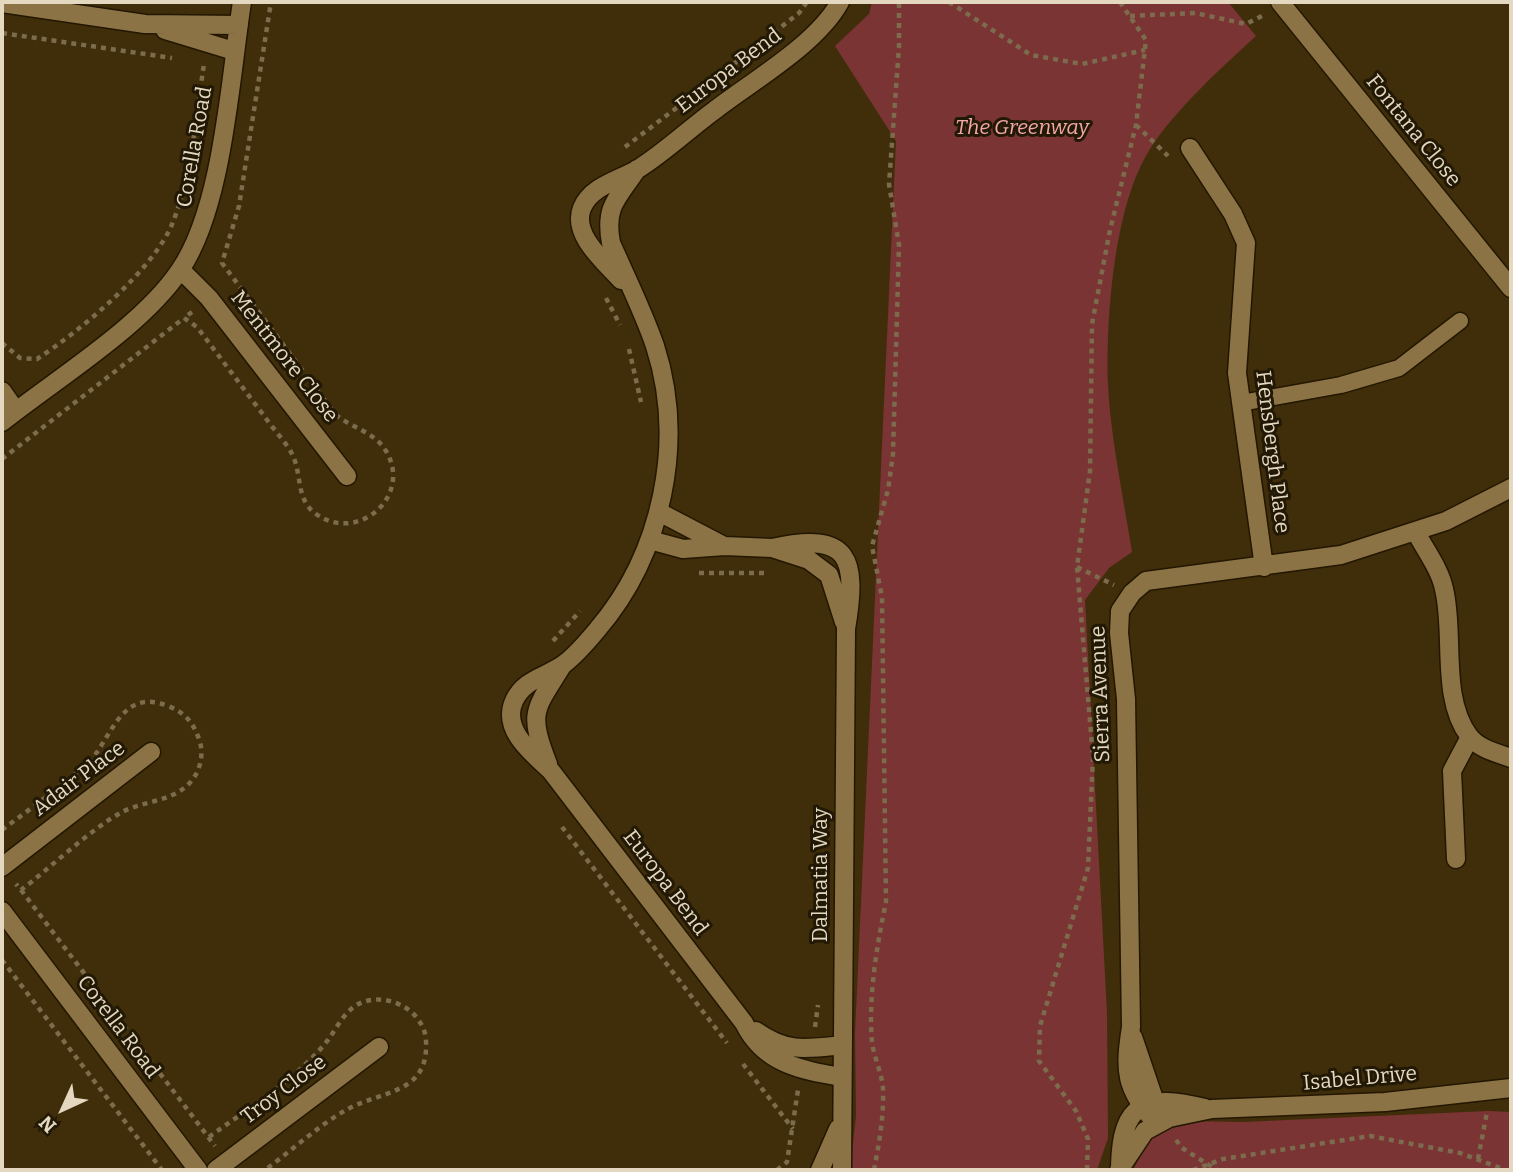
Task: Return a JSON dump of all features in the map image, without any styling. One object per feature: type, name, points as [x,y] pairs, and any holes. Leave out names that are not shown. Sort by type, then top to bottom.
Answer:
[{"type":"street","name":"Corella Road","points":[[9,416],[141,314],[181,270],[208,211],[242,2]]},
{"type":"street","name":"Europa Bend","points":[[632,292],[592,248],[580,222],[581,209],[605,184],[637,169],[805,41],[829,19],[841,2]]},
{"type":"street","points":[[2,3],[145,24],[239,25]]},
{"type":"street","name":"Fontana Close","points":[[1282,4],[1511,288]]},
{"type":"street","points":[[145,24],[234,51]]},
{"type":"street","name":"Hensbergh Place","points":[[1190,148],[1233,214],[1246,243],[1237,373],[1264,567]]},
{"type":"street","name":"Europa Bend","points":[[637,169],[615,198],[608,226],[611,243],[655,348],[667,408],[667,470],[659,512],[650,540],[614,609],[562,666],[524,686],[513,703],[511,719],[524,746],[551,771],[759,1046],[780,1062],[802,1070],[842,1077]]},
{"type":"street","name":"Mentmore Close","points":[[181,270],[209,298],[347,476]]},
{"type":"street","points":[[2,391],[9,416]]},
{"type":"street","points":[[1132,593],[1146,581],[1341,555],[1416,532],[1471,509],[1511,488]]},
{"type":"street","name":"Dalmatia Way","points":[[659,512],[725,546]]},
{"type":"street","points":[[1416,532],[1444,586],[1450,620],[1455,703],[1470,737],[1488,750],[1511,758]]},
{"type":"street","name":"Dalmatia Way","points":[[650,540],[683,549],[725,546],[772,548],[809,560],[829,575],[836,589],[846,629],[842,1170]]},
{"type":"street","name":"Sierra Avenue","points":[[1132,593],[1120,611],[1119,633],[1126,699],[1131,1027],[1148,1105],[1156,1123]]},
{"type":"street","points":[[1457,859],[1452,771],[1470,737]]},
{"type":"street","name":"Adair Place","points":[[2,867],[151,752]]},
{"type":"street","name":"Corella Road","points":[[2,911],[198,1170]]},
{"type":"street","name":"Europa Bend","points":[[744,1023],[774,1044],[792,1049],[843,1045]]},
{"type":"street","name":"Troy Close","points":[[222,1166],[379,1046]]},
{"type":"street","name":"Isabel Drive","points":[[1156,1123],[1212,1109],[1385,1102],[1511,1088]]},
{"type":"street","name":"Isabel Drive","points":[[1148,1105],[1173,1100],[1212,1109]]},
{"type":"street","points":[[1120,1169],[1121,1136],[1125,1123],[1148,1105]]},
{"type":"street","name":"Dalmatia Way","points":[[820,1170],[841,1122]]},
{"type":"street","points":[[1120,1169],[1136,1140],[1156,1123]]},
{"type":"lane","points":[[1241,403],[1341,385],[1399,368],[1460,321]]},
{"type":"path","points":[[233,279],[222,263],[239,206],[271,2]]},
{"type":"path","points":[[874,1170],[881,1130],[883,1088],[872,1041],[873,1017],[877,944],[886,902],[882,597],[872,546],[888,490],[893,454],[899,245],[889,184],[899,47],[899,2]]},
{"type":"path","points":[[949,2],[1031,55],[1082,64],[1145,50]]},
{"type":"path","points":[[1087,1170],[1088,1139],[1076,1111],[1039,1061],[1040,1026],[1088,868],[1093,757],[1077,567],[1090,471],[1092,324],[1110,230],[1136,125],[1146,40],[1120,2]]},
{"type":"path","points":[[1130,16],[1195,13],[1246,24],[1282,4]]},
{"type":"path","points":[[2,33],[179,59]]},
{"type":"path","points":[[2,343],[20,358],[37,359],[115,296],[146,267],[172,224],[186,179],[204,63],[192,61]]},
{"type":"path","points":[[1136,125],[1173,162],[1190,148]]},
{"type":"path","points":[[2,459],[184,318]]},
{"type":"path","points":[[1077,567],[1132,593]]},
{"type":"path","points":[[21,890],[222,1166]]},
{"type":"path","points":[[2,960],[162,1170]]},
{"type":"path","points":[[1477,1090],[1488,1111],[1478,1160]]},
{"type":"path","points":[[1166,1141],[1175,1133],[1181,1148],[1217,1170]]},
{"type":"path","points":[[1194,1170],[1207,1163],[1370,1136],[1460,1153],[1506,1170]]},
{"type":"path","points":[[785,1164],[790,1170]]},
{"type":"green space","name":"The Greenway","points":[[872,2],[1228,2],[1256,36],[1185,105],[1150,149],[1128,200],[1115,262],[1109,326],[1109,403],[1132,552],[1109,568],[1085,600],[1107,1013],[1108,1138],[1097,1170],[850,1170],[856,1116],[855,1033],[896,141],[835,46],[869,14]]},
{"type":"green space","points":[[1511,1112],[1511,1170],[1133,1170],[1150,1137],[1160,1129],[1187,1121],[1243,1122]]}]
